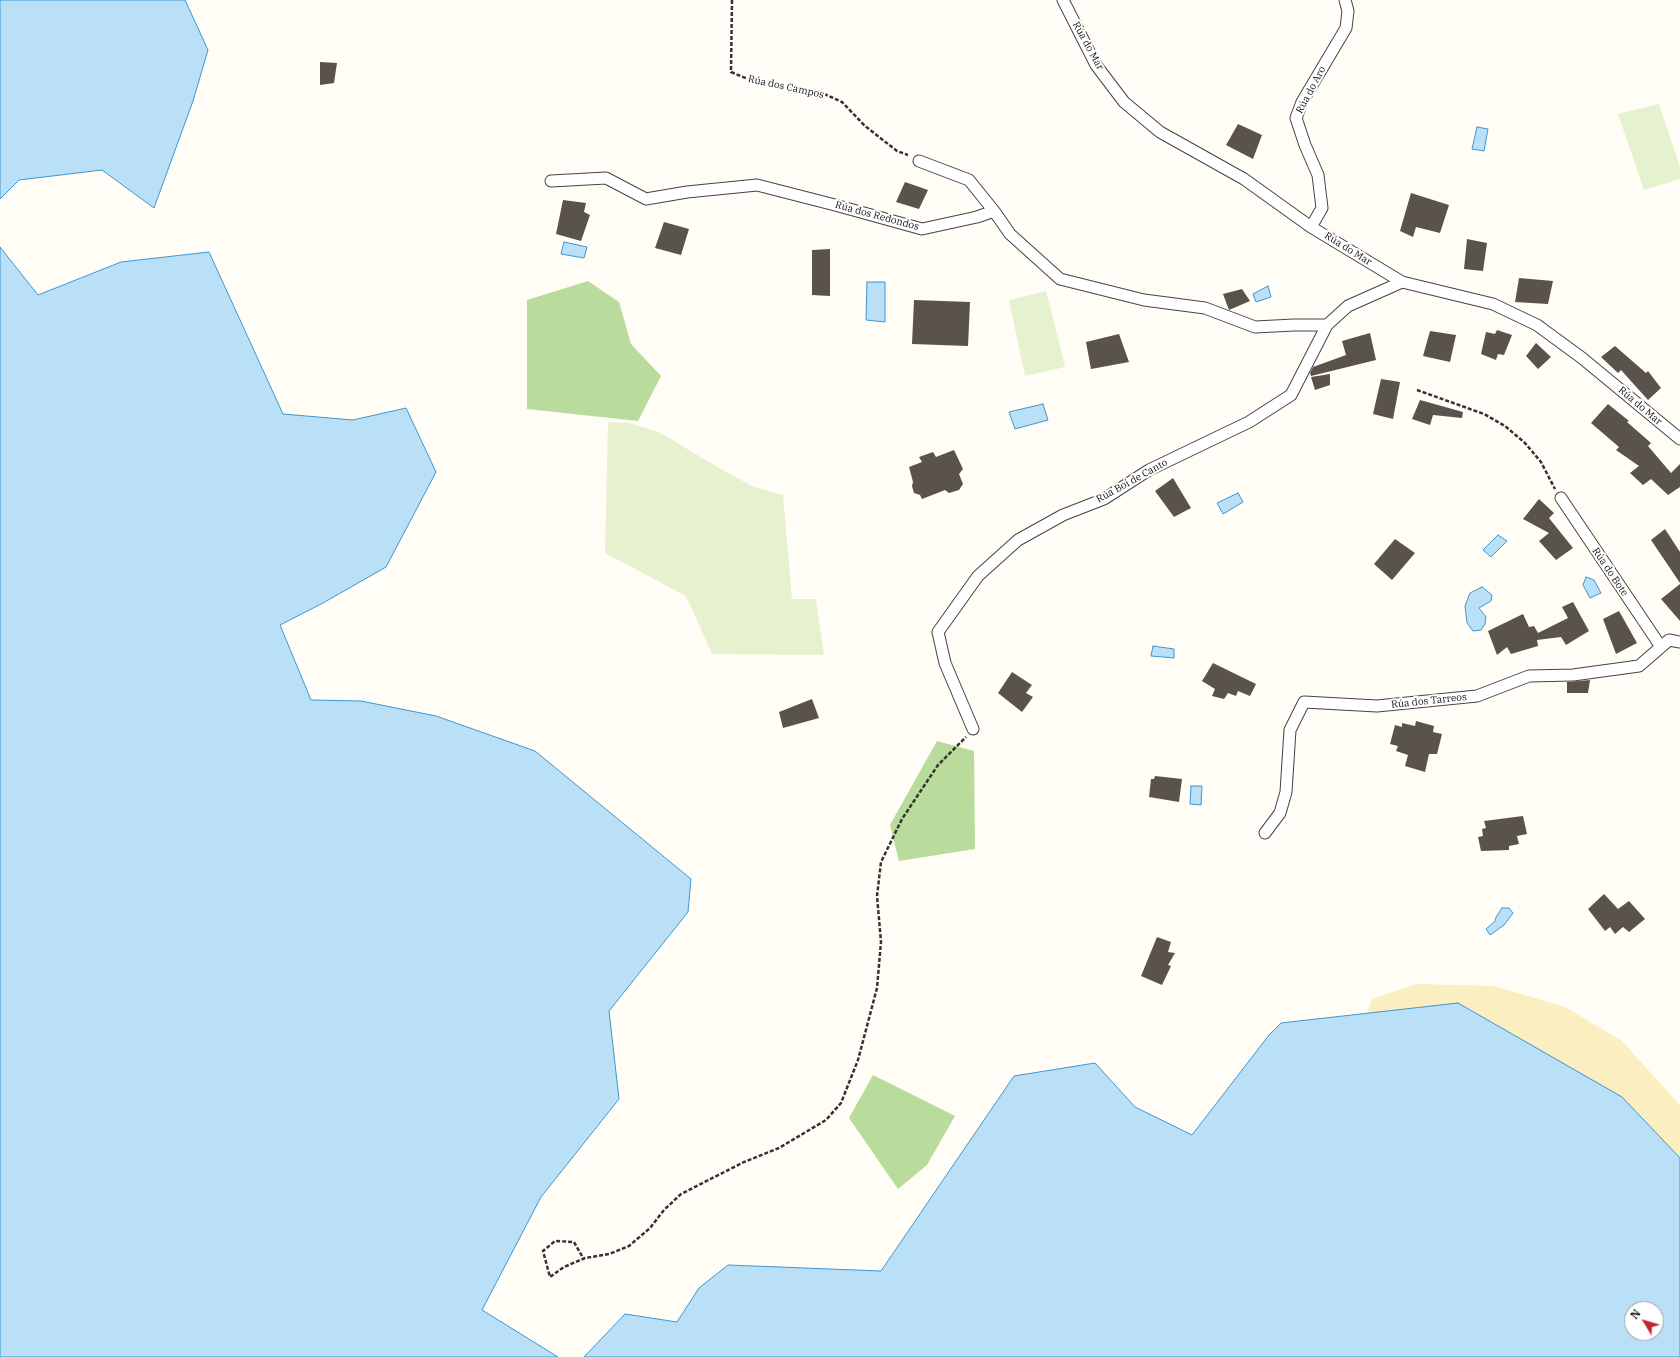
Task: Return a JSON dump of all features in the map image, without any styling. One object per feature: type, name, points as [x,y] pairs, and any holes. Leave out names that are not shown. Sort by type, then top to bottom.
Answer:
[{"type":"street","name":"Rúa do Mar","points":[[1062,0],[1096,65],[1124,102],[1160,132],[1244,179],[1311,226],[1402,282],[1493,304],[1537,325],[1582,358],[1680,439]]},
{"type":"street","name":"Rúa do Aro","points":[[1311,226],[1322,208],[1318,175],[1305,146],[1296,118],[1302,102],[1346,28],[1348,11],[1345,0]]},
{"type":"street","points":[[919,160],[969,180],[1010,234],[1060,279],[1144,300],[1205,308],[1255,327],[1327,325],[1348,306],[1402,282]]},
{"type":"street","name":"Rúa dos Redondos","points":[[550,181],[606,178],[646,199],[687,192],[757,185],[835,204],[922,229],[977,217],[994,211]]},
{"type":"street","name":"Rúa Boi de Canto","points":[[973,729],[945,663],[938,632],[978,576],[1018,540],[1063,514],[1104,499],[1149,470],[1249,422],[1291,395],[1327,325]]},
{"type":"street","name":"Rúa do Bote","points":[[1561,498],[1661,647]]},
{"type":"street","name":"Rúa dos Tarreos","points":[[1265,833],[1280,813],[1286,792],[1290,730],[1304,702],[1377,706],[1477,696],[1529,676],[1573,675],[1639,666],[1669,640],[1680,642]]},
{"type":"path","name":"Rúa dos Campos","points":[[732,0],[731,72],[748,79],[820,92],[842,102],[865,126],[897,151],[919,160]]},
{"type":"path","points":[[1417,390],[1484,414],[1505,426],[1525,443],[1541,462],[1561,498]]},
{"type":"path","points":[[582,1256],[574,1242],[555,1241],[543,1251],[550,1277],[564,1267],[585,1258],[609,1254],[629,1246],[650,1228],[664,1210],[681,1194],[744,1162],[780,1148],[826,1120],[841,1103],[858,1060],[877,988],[881,942],[877,896],[882,862],[902,819],[938,765],[973,729]]},
{"type":"green space","points":[[1659,104],[1680,167],[1680,179],[1644,190],[1618,114]]},
{"type":"green space","points":[[588,281],[619,302],[631,344],[661,376],[638,421],[527,409],[527,300]]},
{"type":"green space","points":[[1046,291],[1065,367],[1025,376],[1009,300]]},
{"type":"green space","points":[[608,422],[629,423],[659,432],[754,487],[783,495],[792,599],[816,599],[824,655],[712,654],[686,596],[605,553]]},
{"type":"green space","points":[[937,741],[974,751],[975,849],[899,861],[890,825]]},
{"type":"green space","points":[[873,1075],[955,1116],[927,1165],[898,1189],[849,1118]]},
{"type":"sand","points":[[1417,984],[1494,986],[1565,1007],[1622,1041],[1680,1105],[1680,1357],[1611,1357],[1363,1023],[1372,999]]},
{"type":"water","points":[[0,0],[185,0],[208,50],[193,101],[154,208],[102,170],[19,180],[0,199]]},
{"type":"water","points":[[1477,127],[1488,129],[1484,151],[1472,149]]},
{"type":"water","points":[[564,242],[587,247],[584,258],[561,254]]},
{"type":"water","points":[[0,247],[38,295],[121,262],[209,252],[283,414],[353,420],[406,408],[436,472],[386,567],[323,603],[280,625],[311,700],[361,701],[436,716],[535,751],[691,879],[688,912],[609,1011],[619,1099],[541,1197],[482,1310],[558,1357],[0,1357]]},
{"type":"water","points":[[867,282],[885,282],[885,322],[866,320]]},
{"type":"water","points":[[1268,286],[1271,297],[1256,302],[1253,294]]},
{"type":"water","points":[[1043,404],[1048,420],[1015,429],[1009,412]]},
{"type":"water","points":[[1238,493],[1243,502],[1223,514],[1217,503]]},
{"type":"water","points":[[1498,535],[1507,541],[1491,557],[1483,550]]},
{"type":"water","points":[[1586,577],[1594,580],[1601,593],[1590,598],[1583,585]]},
{"type":"water","points":[[1482,587],[1492,595],[1491,601],[1479,608],[1486,617],[1485,624],[1481,630],[1473,631],[1467,623],[1465,606],[1470,593]]},
{"type":"water","points":[[1153,646],[1174,649],[1174,658],[1151,656]]},
{"type":"water","points":[[1191,786],[1202,786],[1201,805],[1190,804]]},
{"type":"water","points":[[1502,908],[1509,908],[1513,913],[1504,925],[1490,935],[1486,929],[1495,921]]},
{"type":"water","points":[[1458,1003],[1622,1097],[1680,1158],[1680,1357],[584,1357],[625,1314],[677,1322],[699,1288],[728,1265],[881,1271],[1014,1076],[1095,1063],[1135,1107],[1192,1135],[1269,1035],[1281,1023]]},
{"type":"building","points":[[320,62],[337,63],[334,83],[320,85]]},
{"type":"building","points":[[1238,124],[1262,135],[1253,159],[1226,145]]},
{"type":"building","points":[[905,182],[928,190],[919,209],[896,202]]},
{"type":"building","points":[[1411,193],[1449,205],[1440,233],[1416,227],[1413,237],[1400,231]]},
{"type":"building","points":[[563,200],[586,203],[584,212],[590,215],[581,241],[556,234]]},
{"type":"building","points":[[664,222],[689,229],[681,255],[655,248]]},
{"type":"building","points":[[1467,239],[1487,243],[1483,271],[1464,269]]},
{"type":"building","points":[[830,249],[830,296],[812,295],[812,250]]},
{"type":"building","points":[[1519,278],[1553,281],[1548,304],[1515,302]]},
{"type":"building","points":[[1242,289],[1250,301],[1229,310],[1223,294]]},
{"type":"building","points":[[914,300],[970,302],[968,346],[912,344]]},
{"type":"building","points":[[1497,330],[1512,335],[1504,355],[1498,354],[1496,360],[1481,354],[1486,332],[1495,334]]},
{"type":"building","points":[[1430,331],[1456,335],[1450,362],[1423,356]]},
{"type":"building","points":[[1370,333],[1376,360],[1311,376],[1310,373],[1313,367],[1346,355],[1342,341]]},
{"type":"building","points":[[1119,334],[1129,362],[1091,369],[1086,342]]},
{"type":"building","points":[[1536,343],[1551,357],[1538,369],[1526,356]]},
{"type":"building","points":[[1615,346],[1646,373],[1648,371],[1661,388],[1648,400],[1621,370],[1618,373],[1601,357]]},
{"type":"building","points":[[1330,374],[1330,385],[1315,390],[1311,377]]},
{"type":"building","points":[[1381,379],[1400,382],[1393,419],[1373,414]]},
{"type":"building","points":[[1420,400],[1463,412],[1462,418],[1433,415],[1430,425],[1412,419]]},
{"type":"building","points":[[1608,404],[1629,421],[1627,422],[1651,443],[1648,446],[1671,473],[1680,464],[1680,487],[1668,495],[1651,479],[1643,485],[1630,473],[1639,466],[1616,450],[1619,447],[1591,423]]},
{"type":"building","points":[[954,450],[963,469],[959,474],[963,484],[959,490],[949,493],[945,490],[922,499],[920,495],[914,493],[909,467],[922,462],[919,457],[933,452],[936,457]]},
{"type":"building","points":[[1173,478],[1191,508],[1174,517],[1155,491]]},
{"type":"building","points":[[1539,499],[1554,513],[1549,518],[1573,548],[1556,560],[1539,541],[1549,533],[1523,519]]},
{"type":"building","points":[[1665,529],[1680,552],[1680,583],[1651,540]]},
{"type":"building","points":[[1395,539],[1415,553],[1392,580],[1374,564]]},
{"type":"building","points":[[1680,584],[1680,621],[1661,599]]},
{"type":"building","points":[[1573,602],[1589,631],[1566,645],[1561,637],[1537,640],[1538,646],[1511,654],[1507,647],[1497,655],[1488,631],[1523,614],[1529,627],[1534,626],[1538,633],[1568,618],[1562,607]]},
{"type":"building","points":[[1619,611],[1637,643],[1616,654],[1603,619]]},
{"type":"building","points":[[1213,663],[1256,684],[1250,696],[1238,691],[1236,696],[1228,693],[1224,699],[1212,696],[1215,689],[1202,681]]},
{"type":"building","points":[[1012,672],[1032,685],[1026,693],[1033,697],[1022,712],[998,693]]},
{"type":"building","points":[[1590,680],[1588,693],[1567,693],[1567,682]]},
{"type":"building","points":[[812,699],[819,718],[783,728],[779,712]]},
{"type":"building","points":[[1416,721],[1434,726],[1433,732],[1442,734],[1437,754],[1429,754],[1425,772],[1405,766],[1408,755],[1396,751],[1398,746],[1390,744],[1395,725],[1402,727],[1402,723],[1415,726]]},
{"type":"building","points":[[1155,776],[1182,779],[1179,802],[1149,797],[1151,779],[1154,779]]},
{"type":"building","points":[[1523,816],[1527,834],[1517,836],[1519,844],[1509,846],[1509,850],[1481,851],[1478,837],[1483,836],[1482,829],[1486,828],[1484,821]]},
{"type":"building","points":[[1604,894],[1618,909],[1629,901],[1645,919],[1629,932],[1623,927],[1615,934],[1610,927],[1605,931],[1588,909]]},
{"type":"building","points":[[1157,937],[1171,942],[1168,952],[1175,953],[1168,965],[1171,966],[1162,985],[1141,976]]}]
